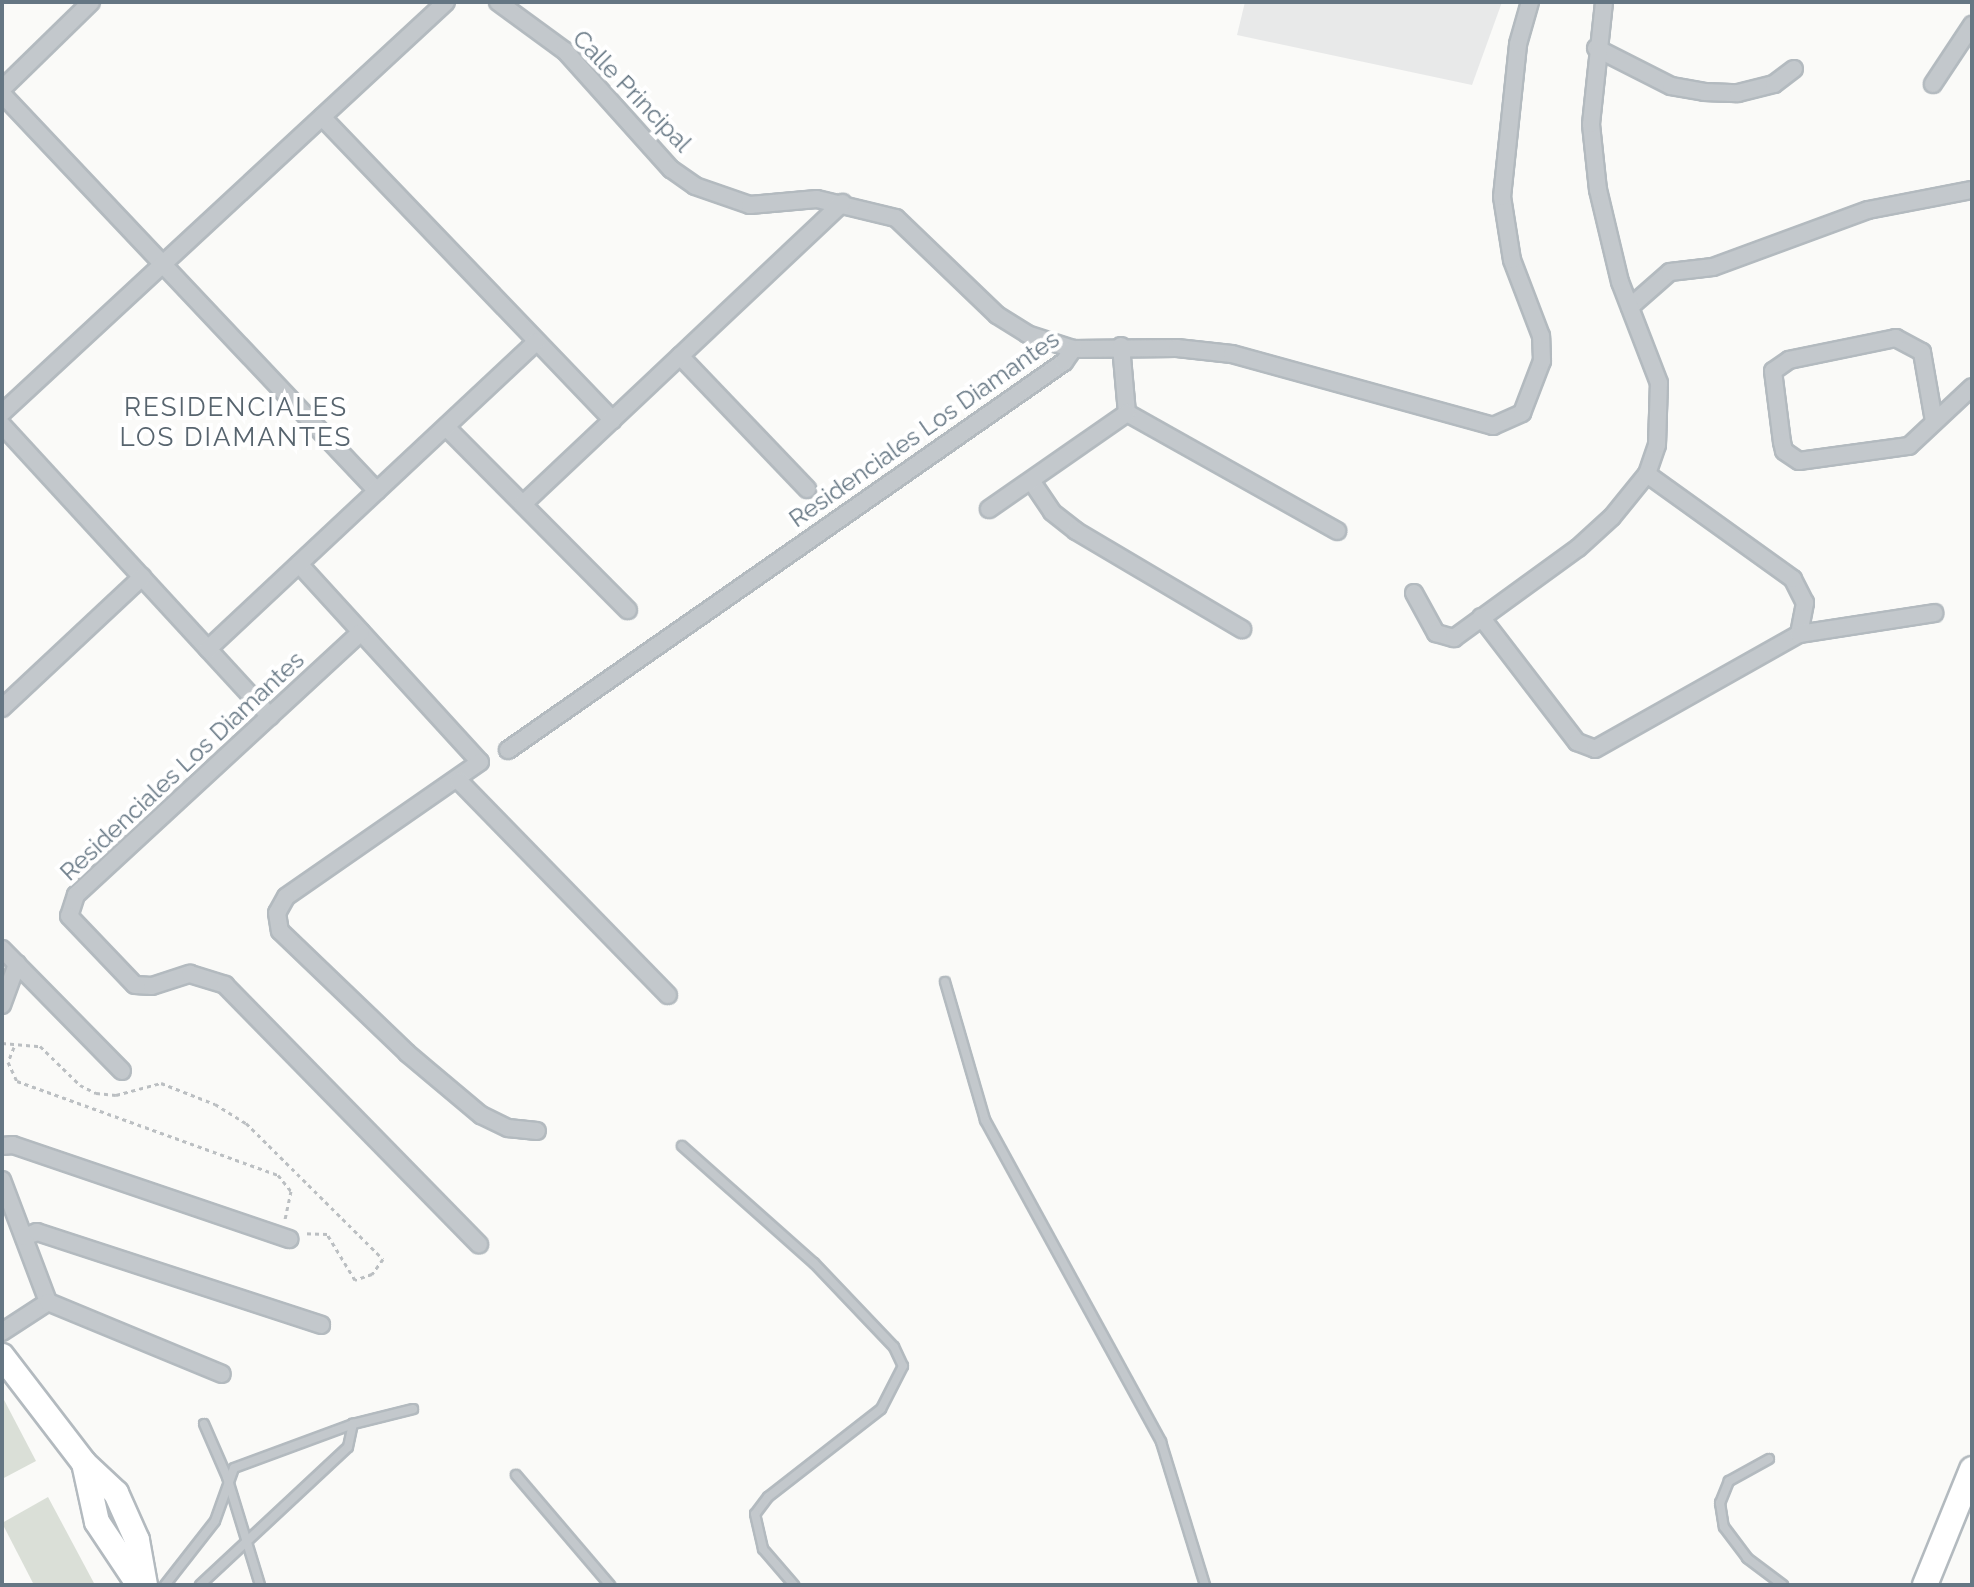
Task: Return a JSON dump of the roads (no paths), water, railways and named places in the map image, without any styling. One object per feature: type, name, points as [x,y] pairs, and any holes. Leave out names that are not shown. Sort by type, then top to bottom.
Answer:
[{"type":"street","points":[[91,2],[2,92],[377,491]]},
{"type":"street","points":[[2,413],[446,2]]},
{"type":"street","name":"Calle Principal","points":[[498,2],[565,51],[671,169],[695,186],[750,205],[817,199],[896,218],[997,315],[1027,334],[1073,349]]},
{"type":"street","name":"Residenciales Los Diamantes","points":[[508,750],[1064,362],[1073,349],[1121,346],[1232,354],[1294,368],[1464,422],[1493,426],[1522,413],[1537,383],[1541,336],[1512,260],[1502,197],[1518,44],[1530,2]]},
{"type":"street","points":[[1414,593],[1436,633],[1454,638],[1578,548],[1647,474],[1661,416],[1659,383],[1630,307],[1598,190],[1591,124],[1596,48],[1604,2]]},
{"type":"street","points":[[1933,84],[1972,25]]},
{"type":"street","points":[[1596,48],[1671,86],[1704,92],[1762,87],[1794,69]]},
{"type":"street","points":[[322,117],[535,343],[613,420]]},
{"type":"street","points":[[1630,307],[1670,272],[1713,267],[1868,210],[1972,190]]},
{"type":"street","points":[[523,504],[842,203]]},
{"type":"street","points":[[1934,421],[1922,352],[1896,338],[1789,360],[1773,371],[1784,451],[1799,461],[1900,449],[1918,441],[1934,421],[1972,387]]},
{"type":"street","points":[[208,649],[535,343]]},
{"type":"street","points":[[1121,346],[1127,413]]},
{"type":"street","points":[[680,356],[807,489]]},
{"type":"street","points":[[989,509],[1127,413]]},
{"type":"street","points":[[1127,413],[1337,531]]},
{"type":"street","points":[[2,425],[270,716]]},
{"type":"street","points":[[446,427],[628,610]]},
{"type":"street","points":[[1647,474],[1793,579],[1805,603],[1799,634]]},
{"type":"street","points":[[1032,482],[1052,512],[1076,531],[1242,629]]},
{"type":"street","points":[[299,564],[478,759],[479,765],[286,897],[277,913],[283,936],[437,1080],[496,1124],[537,1131]]},
{"type":"street","points":[[2,708],[142,577]]},
{"type":"street","points":[[1481,617],[1577,742],[1595,749],[1799,634],[1934,613]]},
{"type":"street","name":"Residenciales Los Diamantes","points":[[361,632],[69,907],[71,921],[128,981],[152,986],[190,974],[214,979],[235,993],[479,1244]]},
{"type":"street","points":[[459,781],[668,995]]},
{"type":"street","points":[[2,949],[122,1071]]},
{"type":"street","points":[[2,1005],[17,964]]},
{"type":"street","points":[[2,1146],[13,1145],[289,1232]]},
{"type":"street","points":[[2,1180],[48,1302],[222,1374]]},
{"type":"street","points":[[24,1237],[37,1232],[321,1325]]},
{"type":"street","points":[[2,1332],[48,1302]]},
{"type":"street","points":[[2,1356],[84,1463],[116,1493],[128,1514],[142,1585]]},
{"type":"street","points":[[1925,1585],[1972,1469]]},
{"type":"lane","points":[[945,982],[985,1120],[1161,1442],[1205,1585]]},
{"type":"lane","points":[[682,1146],[814,1263],[894,1347],[903,1366],[881,1409],[768,1497],[755,1514],[763,1549],[794,1585]]},
{"type":"lane","points":[[165,1585],[215,1521],[227,1477],[245,1462],[353,1424],[413,1409]]},
{"type":"lane","points":[[204,1424],[227,1477],[260,1585]]},
{"type":"lane","points":[[200,1585],[348,1447],[353,1424]]},
{"type":"lane","points":[[1769,1459],[1729,1481],[1720,1503],[1724,1527],[1747,1558],[1783,1585]]},
{"type":"lane","points":[[516,1475],[610,1585]]},
{"type":"district","name":"RESIDENCIALES LOS DIAMANTES","points":[[236,423]]}]
